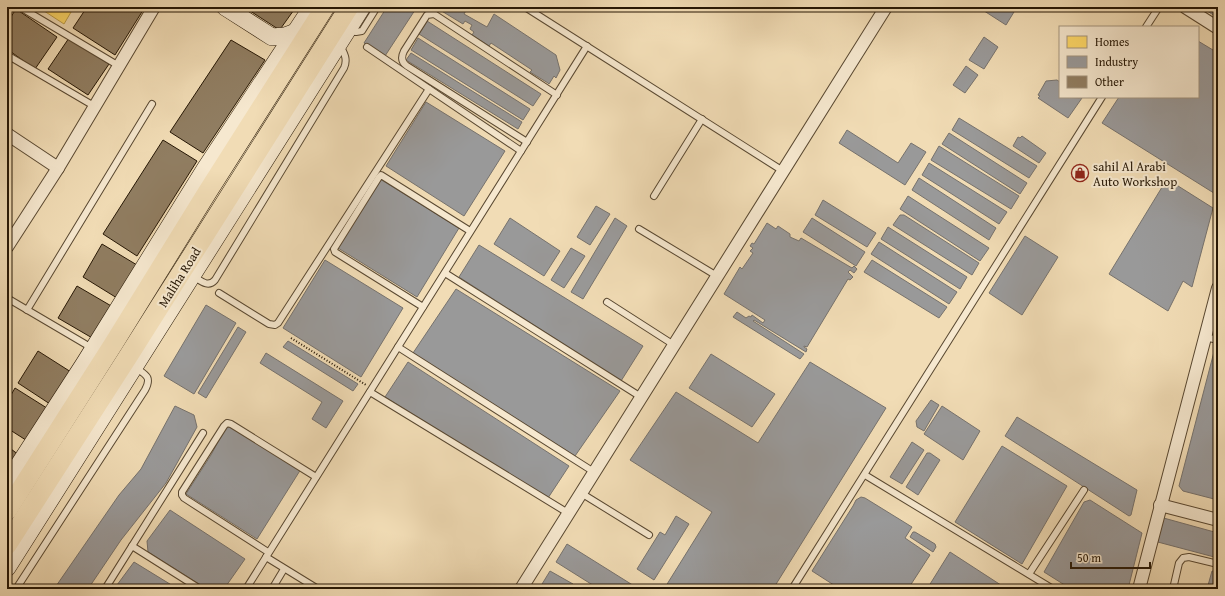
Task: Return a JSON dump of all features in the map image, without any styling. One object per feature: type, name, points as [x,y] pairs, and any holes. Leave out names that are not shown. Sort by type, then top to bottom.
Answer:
[{"type":"main road","name":"Maliha Road","points":[[7,511],[325,7]]},
{"type":"main road","name":"Maliha Road","points":[[7,545],[133,349],[339,38],[348,7]]},
{"type":"main road","points":[[204,169],[208,192]]},
{"type":"main road","points":[[114,315],[138,304]]},
{"type":"street","points":[[7,246],[58,168],[154,7]]},
{"type":"street","points":[[225,7],[272,37],[284,36],[296,32]]},
{"type":"street","points":[[7,484],[93,349],[204,169],[312,7]]},
{"type":"street","points":[[7,568],[192,276],[339,38],[362,7]]},
{"type":"street","points":[[521,589],[886,7]]},
{"type":"street","points":[[1185,7],[1218,28]]},
{"type":"street","points":[[272,37],[276,61]]},
{"type":"street","points":[[7,134],[58,168]]},
{"type":"street","points":[[1139,589],[1218,288]]},
{"type":"street","points":[[1160,505],[1218,520]]},
{"type":"lane","points":[[20,7],[119,66]]},
{"type":"lane","points":[[192,276],[208,284],[211,284],[216,280],[346,65],[346,58],[339,38],[362,31],[377,7]]},
{"type":"lane","points":[[525,7],[783,171]]},
{"type":"lane","points":[[1147,26],[1159,7]]},
{"type":"lane","points":[[527,142],[404,64],[402,56],[407,45],[427,15],[434,14],[557,95]]},
{"type":"lane","points":[[246,589],[587,46]]},
{"type":"lane","points":[[367,47],[521,151]]},
{"type":"lane","points":[[7,55],[94,106]]},
{"type":"lane","points":[[219,293],[269,324],[275,325],[278,323],[429,89]]},
{"type":"lane","points":[[792,589],[1101,98]]},
{"type":"lane","points":[[27,310],[152,104]]},
{"type":"lane","points":[[654,196],[702,119]]},
{"type":"lane","points":[[423,307],[335,252],[334,249],[379,177],[382,175],[470,232]]},
{"type":"lane","points":[[639,229],[717,276]]},
{"type":"lane","points":[[445,273],[641,397]]},
{"type":"lane","points":[[7,298],[93,349]]},
{"type":"lane","points":[[607,302],[674,345]]},
{"type":"lane","points":[[1205,337],[1218,340]]},
{"type":"lane","points":[[398,346],[594,472]]},
{"type":"lane","points":[[16,589],[145,390],[148,377],[134,367]]},
{"type":"lane","points":[[371,390],[568,514]]},
{"type":"lane","points":[[316,477],[229,423],[224,426],[182,492],[182,497],[267,555],[284,569],[318,589]]},
{"type":"lane","points":[[105,589],[203,433]]},
{"type":"lane","points":[[865,474],[1053,589]]},
{"type":"lane","points":[[1029,574],[1084,490]]},
{"type":"lane","points":[[581,493],[649,535]]},
{"type":"lane","points":[[132,546],[200,589]]},
{"type":"lane","points":[[1173,589],[1179,563],[1182,558],[1189,557],[1218,564]]},
{"type":"lane","points":[[272,589],[284,569]]},
{"type":"path","points":[[290,338],[371,390]]},
{"type":"building: Homes","points":[[38,7],[74,7],[64,24]]},
{"type":"building: Industry","points":[[387,7],[417,7],[385,56],[364,43]]},
{"type":"building: Industry","points":[[435,7],[468,7],[464,14],[487,27],[494,14],[556,55],[560,70],[556,78],[554,76],[549,84],[530,72],[532,70],[491,43],[489,46],[472,35],[474,32],[470,29],[472,25],[465,21],[463,24]]},
{"type":"building: Industry","points":[[978,7],[1017,7],[1006,25]]},
{"type":"building: Industry","points":[[1201,7],[1218,7],[1218,18]]},
{"type":"building: Industry","points":[[427,21],[541,94],[533,106],[419,34]]},
{"type":"building: Industry","points":[[984,37],[998,47],[984,69],[969,60]]},
{"type":"building: Industry","points":[[418,38],[530,109],[523,120],[411,50]]},
{"type":"building: Industry","points":[[1199,42],[1218,53],[1217,195],[1102,123],[1118,98],[1199,98]]},
{"type":"building: Industry","points":[[411,53],[522,122],[518,129],[406,60]]},
{"type":"building: Industry","points":[[966,66],[978,75],[965,93],[953,85]]},
{"type":"building: Industry","points":[[1057,80],[1059,81],[1059,98],[1082,98],[1068,118],[1038,98],[1040,96],[1038,95],[1046,81]]},
{"type":"building: Industry","points":[[426,102],[505,151],[464,216],[386,166]]},
{"type":"building: Industry","points":[[959,118],[1037,166],[1029,178],[952,130]]},
{"type":"building: Industry","points":[[847,130],[898,163],[911,143],[926,152],[905,185],[839,143]]},
{"type":"building: Industry","points":[[949,133],[1027,183],[1020,194],[942,144]]},
{"type":"building: Industry","points":[[1022,136],[1046,153],[1039,163],[1013,146],[1018,137],[1020,138]]},
{"type":"building: Industry","points":[[939,146],[1019,196],[1011,209],[931,160]]},
{"type":"building: Industry","points":[[929,163],[1007,212],[999,224],[922,175]]},
{"type":"building: Industry","points":[[919,178],[996,228],[989,240],[912,190]]},
{"type":"building: Industry","points":[[380,179],[459,228],[417,297],[338,248]]},
{"type":"building: Industry","points":[[1167,179],[1213,208],[1192,287],[1183,281],[1168,311],[1109,274]]},
{"type":"building: Industry","points":[[908,196],[989,248],[980,261],[900,209]]},
{"type":"building: Industry","points":[[823,200],[876,233],[867,247],[815,215]]},
{"type":"building: Industry","points":[[596,206],[610,214],[590,245],[577,237]]},
{"type":"building: Industry","points":[[900,215],[904,215],[979,263],[972,275],[893,225]]},
{"type":"building: Industry","points":[[510,218],[560,251],[544,276],[494,244]]},
{"type":"building: Industry","points":[[615,218],[627,226],[583,299],[571,292]]},
{"type":"building: Industry","points":[[812,218],[865,252],[856,266],[803,232]]},
{"type":"building: Industry","points":[[767,223],[776,229],[778,226],[790,234],[790,237],[799,241],[801,238],[852,268],[854,266],[857,269],[854,273],[850,270],[848,272],[853,277],[850,280],[848,279],[807,347],[804,346],[807,349],[806,352],[754,320],[753,321],[804,354],[800,359],[733,317],[737,312],[746,318],[749,316],[751,317],[752,315],[763,323],[765,320],[724,294],[740,267],[742,269],[753,253],[750,251],[753,248],[750,246],[752,243],[754,244]]},
{"type":"building: Industry","points":[[888,227],[967,277],[960,289],[881,239]]},
{"type":"building: Industry","points":[[1025,236],[1058,257],[1022,315],[989,293]]},
{"type":"building: Industry","points":[[879,242],[957,292],[949,304],[871,254]]},
{"type":"building: Industry","points":[[479,245],[643,346],[621,381],[459,277]]},
{"type":"building: Industry","points":[[571,248],[585,256],[564,288],[551,280]]},
{"type":"building: Industry","points":[[325,260],[403,308],[361,377],[283,328]]},
{"type":"building: Industry","points":[[872,260],[947,307],[939,318],[864,272]]},
{"type":"building: Industry","points":[[456,289],[620,391],[575,456],[413,353]]},
{"type":"building: Industry","points":[[206,305],[236,323],[194,394],[164,376]]},
{"type":"building: Industry","points":[[238,327],[246,332],[206,398],[198,393]]},
{"type":"building: Industry","points":[[288,341],[358,384],[353,391],[283,347]]},
{"type":"building: Industry","points":[[1215,348],[1218,349],[1218,500],[1183,491],[1179,486]]},
{"type":"building: Industry","points":[[266,353],[343,401],[326,428],[312,419],[322,402],[260,363]]},
{"type":"building: Industry","points":[[711,354],[775,394],[752,427],[689,388]]},
{"type":"building: Industry","points":[[408,362],[569,466],[548,498],[385,397]]},
{"type":"building: Industry","points":[[810,362],[886,408],[773,589],[664,589],[712,512],[630,460],[676,392],[758,443]]},
{"type":"building: Industry","points":[[931,400],[939,405],[924,431],[917,427],[916,421]]},
{"type":"building: Industry","points":[[175,406],[194,415],[197,427],[166,483],[121,540],[88,589],[54,589],[119,495],[141,469]]},
{"type":"building: Industry","points":[[942,406],[980,431],[963,460],[924,434]]},
{"type":"building: Industry","points":[[1017,417],[1137,490],[1131,515],[1129,516],[1005,436]]},
{"type":"building: Industry","points":[[227,425],[301,469],[257,539],[186,494],[211,455]]},
{"type":"building: Industry","points":[[912,442],[924,450],[902,484],[890,477]]},
{"type":"building: Industry","points":[[1002,446],[1067,486],[1022,564],[955,522]]},
{"type":"building: Industry","points":[[927,453],[930,453],[940,460],[918,495],[906,487]]},
{"type":"building: Industry","points":[[861,497],[912,527],[905,538],[930,555],[908,589],[840,589],[812,571],[856,500]]},
{"type":"building: Industry","points":[[1090,500],[1142,533],[1128,589],[1071,589],[1044,572],[1084,502]]},
{"type":"building: Industry","points":[[170,510],[245,559],[224,589],[207,589],[148,552],[147,541]]},
{"type":"building: Industry","points":[[676,516],[689,524],[654,580],[637,569],[660,532],[665,535]]},
{"type":"building: Industry","points":[[1160,517],[1218,533],[1218,558],[1154,541]]},
{"type":"building: Industry","points":[[913,532],[935,544],[936,547],[933,552],[910,537]]},
{"type":"building: Industry","points":[[567,544],[639,589],[599,589],[556,562]]},
{"type":"building: Industry","points":[[950,552],[1007,589],[927,589]]},
{"type":"building: Industry","points":[[134,562],[178,589],[114,589]]},
{"type":"building: Industry","points":[[550,571],[573,584],[570,589],[539,589]]},
{"type":"building: Industry","points":[[1212,571],[1218,572],[1218,589],[1207,589]]},
{"type":"building: Other","points":[[87,7],[145,7],[115,55],[73,28]]},
{"type":"building: Other","points":[[244,7],[296,7],[281,28],[278,29]]},
{"type":"building: Other","points":[[16,9],[57,37],[35,69],[7,49],[7,23]]},
{"type":"building: Other","points":[[69,38],[109,64],[88,95],[48,69]]},
{"type":"building: Other","points":[[231,40],[265,60],[203,153],[170,132]]},
{"type":"building: Other","points":[[163,140],[197,161],[137,256],[103,234]]},
{"type":"building: Other","points":[[102,244],[137,265],[117,298],[83,277]]},
{"type":"building: Other","points":[[77,286],[113,307],[94,339],[58,318]]},
{"type":"building: Other","points":[[38,351],[71,372],[50,404],[18,383]]},
{"type":"building: Other","points":[[15,388],[50,410],[29,442],[7,428],[7,402]]},
{"type":"building: Other","points":[[7,446],[19,455],[7,474]]},
{"type":"place","name":"sahil Al Arabi Auto Workshop","points":[[1080,173]]}]
